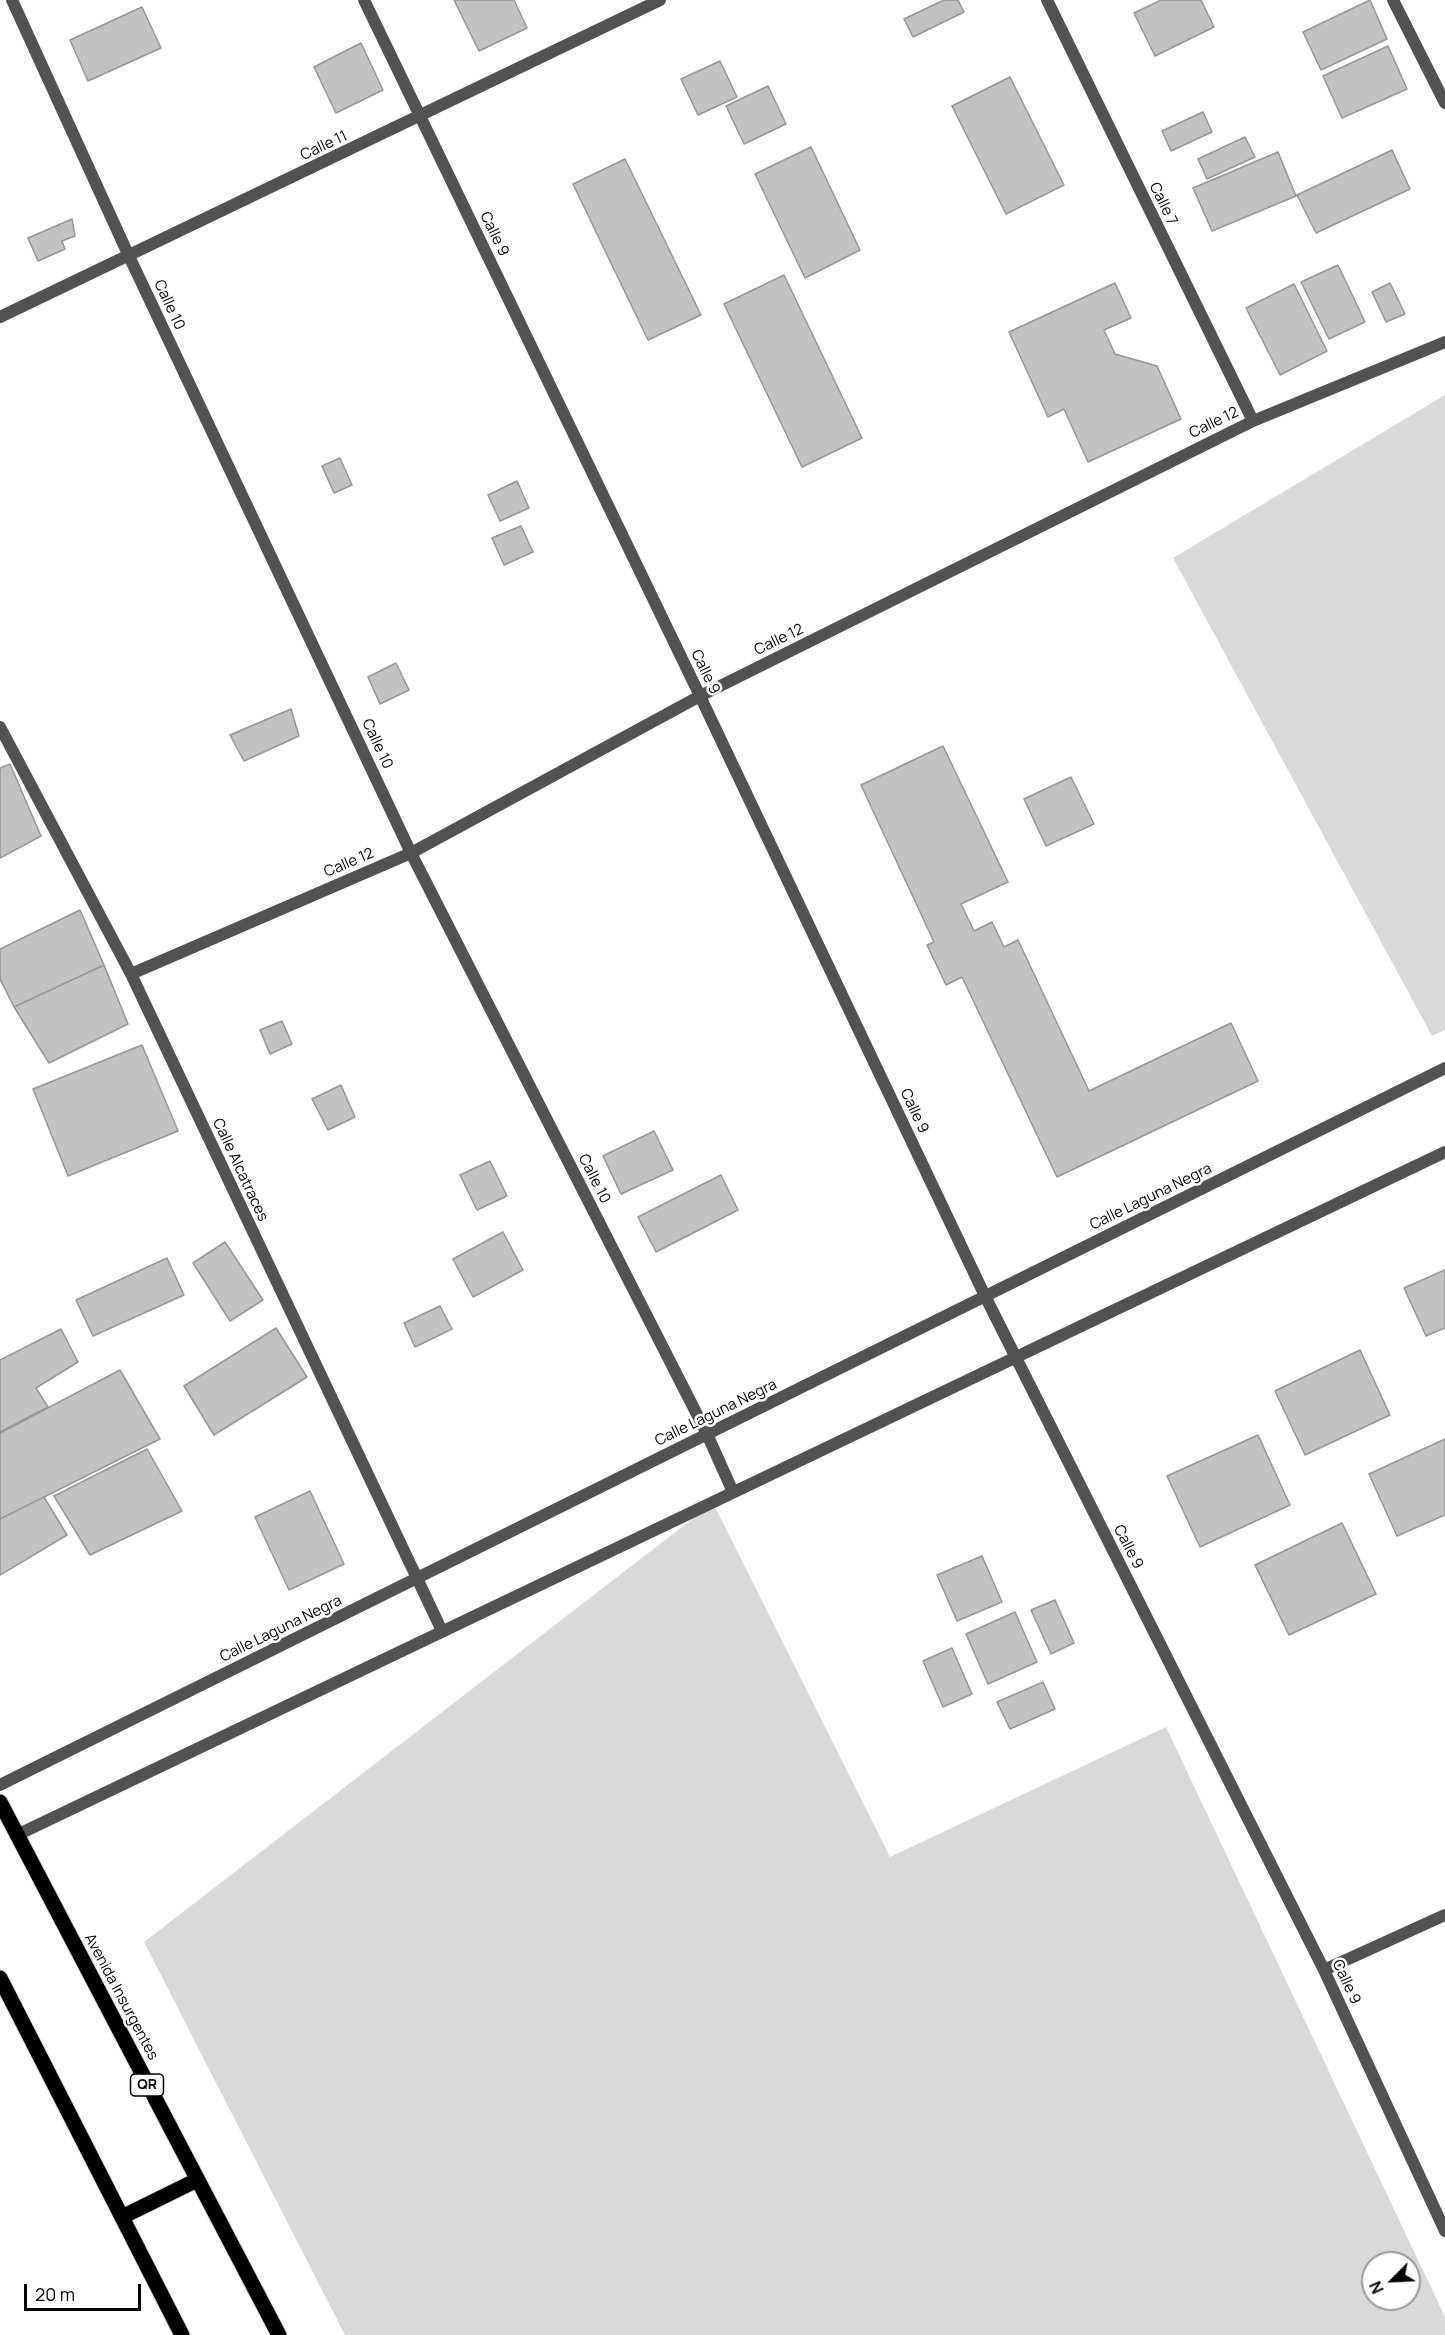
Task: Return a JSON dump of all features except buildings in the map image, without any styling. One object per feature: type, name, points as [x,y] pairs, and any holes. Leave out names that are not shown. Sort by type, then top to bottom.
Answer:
[{"type":"main road","name":"Avenida Insurgentes","points":[[0,1802],[279,2335]]},
{"type":"main road","points":[[0,1978],[182,2335]]},
{"type":"main road","points":[[122,2217],[197,2180]]},
{"type":"street","name":"Calle 10","points":[[12,0],[128,254],[411,853],[707,1434],[733,1492]]},
{"type":"street","name":"Calle 9","points":[[364,0],[700,696],[985,1296],[1324,1971],[1445,2230]]},
{"type":"street","name":"Calle 11","points":[[0,317],[128,254],[421,117],[660,0]]},
{"type":"street","name":"Calle 7","points":[[1047,0],[1253,421]]},
{"type":"street","points":[[1393,0],[1445,103]]},
{"type":"street","name":"Calle 12","points":[[131,974],[411,853],[700,696],[1253,421],[1445,342]]},
{"type":"street","name":"Calle Alcatraces","points":[[0,727],[131,974],[415,1579],[442,1631]]},
{"type":"street","name":"Calle Laguna Negra","points":[[0,1785],[1445,1068]]},
{"type":"street","points":[[17,1835],[1445,1152]]},
{"type":"street","points":[[1324,1971],[1445,1915]]},
{"type":"shaded area","points":[[1445,395],[1445,1030],[1432,1036],[1173,558]]},
{"type":"shaded area","points":[[713,1503],[890,1857],[1166,1727],[1414,2251],[1361,2251],[1361,2311],[1421,2311],[1421,2266],[1445,2317],[1445,2335],[345,2335],[144,1942]]}]
